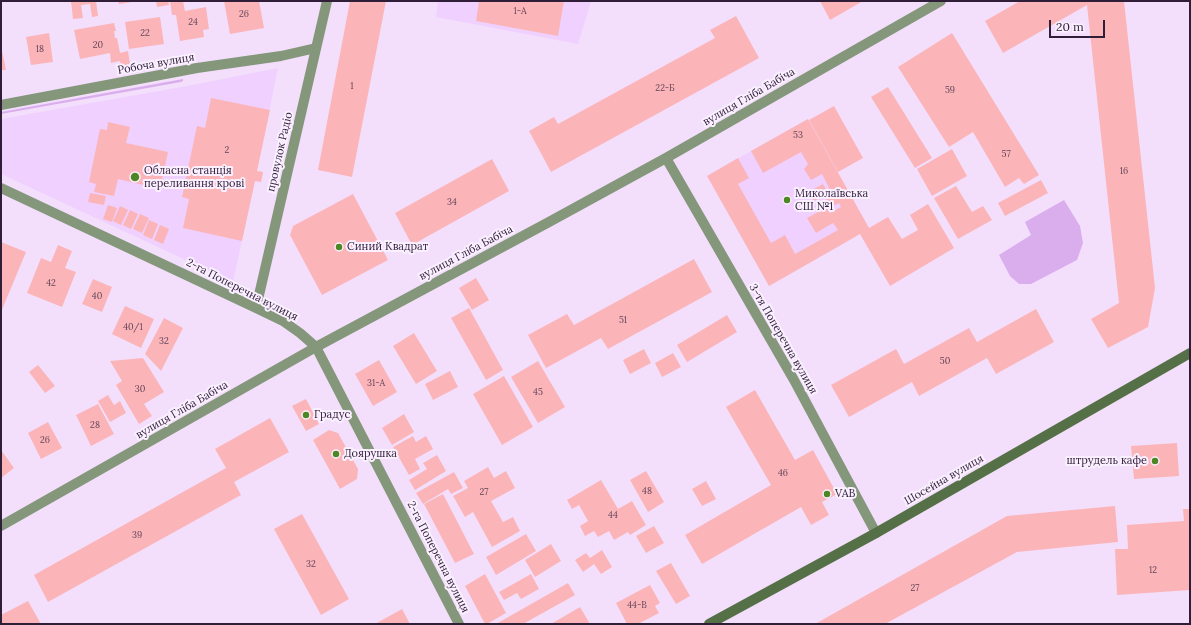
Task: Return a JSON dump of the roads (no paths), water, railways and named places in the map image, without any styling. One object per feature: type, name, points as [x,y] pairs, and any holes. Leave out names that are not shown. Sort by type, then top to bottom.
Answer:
[{"type":"street","name":"провулок Радіо","points":[[256,308],[327,1]]},
{"type":"street","name":"вулиця Гліба Бабіча","points":[[1,526],[316,347],[666,158],[941,1]]},
{"type":"street","name":"Робоча вулиця","points":[[1,105],[197,68],[287,55],[316,48]]},
{"type":"street","name":"3-тя Поперечна вулиця","points":[[666,158],[794,380],[876,533]]},
{"type":"street","name":"2-га Поперечна вулиця","points":[[1,188],[283,321],[316,347],[459,624]]},
{"type":"street","name":"Шосейна вулиця","points":[[709,624],[876,533],[1190,353]]},
{"type":"place","name":"Обласна станція переливання крові","points":[[135,177]]},
{"type":"place","name":"Миколаївська СШ №1","points":[[787,200]]},
{"type":"place","name":"Синий Квадрат","points":[[339,247]]},
{"type":"place","name":"Градус","points":[[306,415]]},
{"type":"place","name":"Доярушка","points":[[336,454]]},
{"type":"place","name":"штрудель кафе","points":[[1155,461]]},
{"type":"place","name":"VAB","points":[[827,494]]}]
